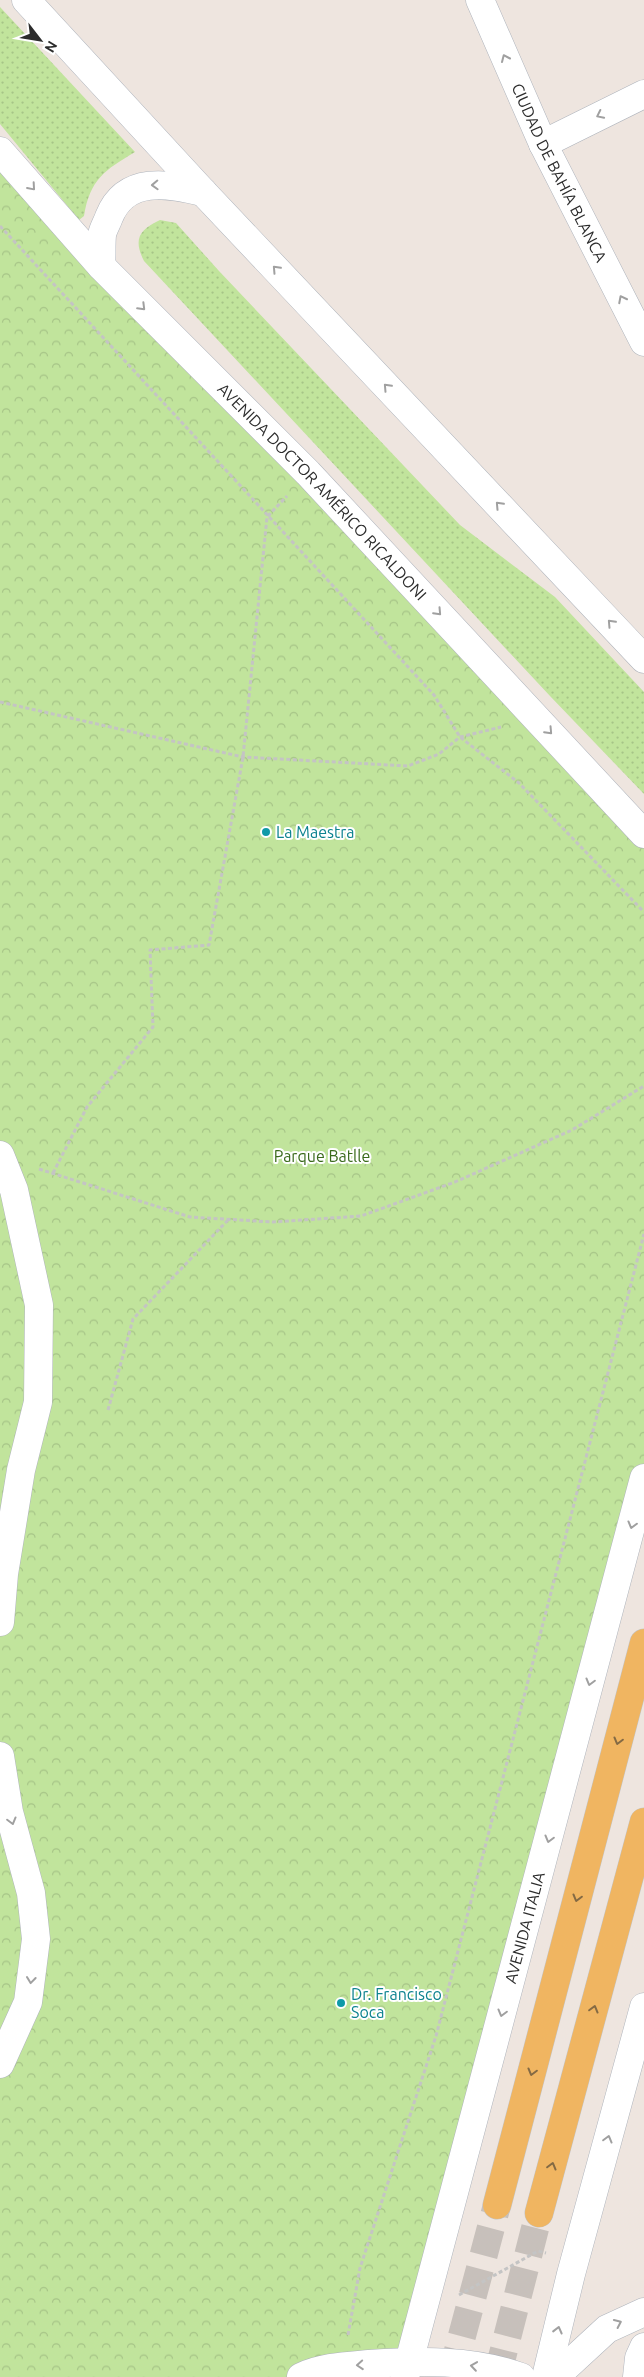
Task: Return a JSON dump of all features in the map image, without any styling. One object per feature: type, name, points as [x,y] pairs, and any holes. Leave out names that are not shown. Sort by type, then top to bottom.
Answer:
[{"type":"main road","points":[[497,2205],[644,1643]]},
{"type":"main road","points":[[539,2213],[644,1822]]},
{"type":"street","points":[[26,0],[203,192],[644,659]]},
{"type":"street","name":"CIUDAD DE BAHÍA BLANCA","points":[[480,0],[543,144],[644,342]]},
{"type":"street","points":[[543,144],[644,94]]},
{"type":"street","name":"AVENIDA DOCTOR AMÉRICO RICALDONI","points":[[0,151],[101,266],[308,473],[644,834]]},
{"type":"street","points":[[101,266],[102,233],[114,206],[135,188],[154,184],[177,186],[203,192]]},
{"type":"street","points":[[0,1156],[14,1190],[39,1305],[38,1402],[21,1470],[4,1574],[0,1622]]},
{"type":"street","name":"AVENIDA ITALIA","points":[[407,2369],[644,1478]]},
{"type":"street","points":[[0,1756],[9,1812],[31,1893],[36,1939],[28,2002],[0,2064]]},
{"type":"street","points":[[546,2377],[644,2006]]},
{"type":"street","points":[[554,2377],[607,2329],[644,2312]]},
{"type":"street","points":[[636,2377],[639,2358],[644,2347]]},
{"type":"street","points":[[301,2377],[310,2373],[342,2366],[407,2369],[438,2361],[502,2370],[521,2377]]},
{"type":"path","points":[[0,226],[267,517],[434,695],[460,738],[519,783],[644,912]]},
{"type":"path","points":[[53,1173],[87,1107],[153,1027],[150,950],[209,945],[243,757],[267,517],[308,473]]},
{"type":"path","points":[[0,702],[243,757],[408,766],[439,754],[460,738],[538,719]]},
{"type":"path","points":[[0,1156],[190,1217],[273,1222],[361,1216],[455,1182],[572,1130],[644,1086]]},
{"type":"path","points":[[108,1410],[133,1319],[229,1219]]},
{"type":"path","points":[[342,2366],[360,2268],[436,2036],[644,1234]]},
{"type":"path","points":[[428,2288],[460,2295],[538,2252],[576,2259]]},
{"type":"green space","points":[[0,7],[135,152],[115,164],[100,177],[90,193],[84,216],[79,220],[0,124]]},
{"type":"green space","name":"Parque Batlle","points":[[0,151],[644,834],[644,1478],[409,2361],[301,2377],[0,2377]]},
{"type":"green space","points":[[160,220],[176,223],[219,271],[460,525],[555,597],[644,692],[644,794],[550,696],[144,261],[139,247],[140,236],[147,228]]},
{"type":"tunnel","points":[[451,2377],[497,2205]]},
{"type":"tunnel","points":[[497,2377],[539,2213]]},
{"type":"place","name":"La Maestra","points":[[266,832]]},
{"type":"place","name":"Dr. Francisco Soca","points":[[341,2003]]}]
